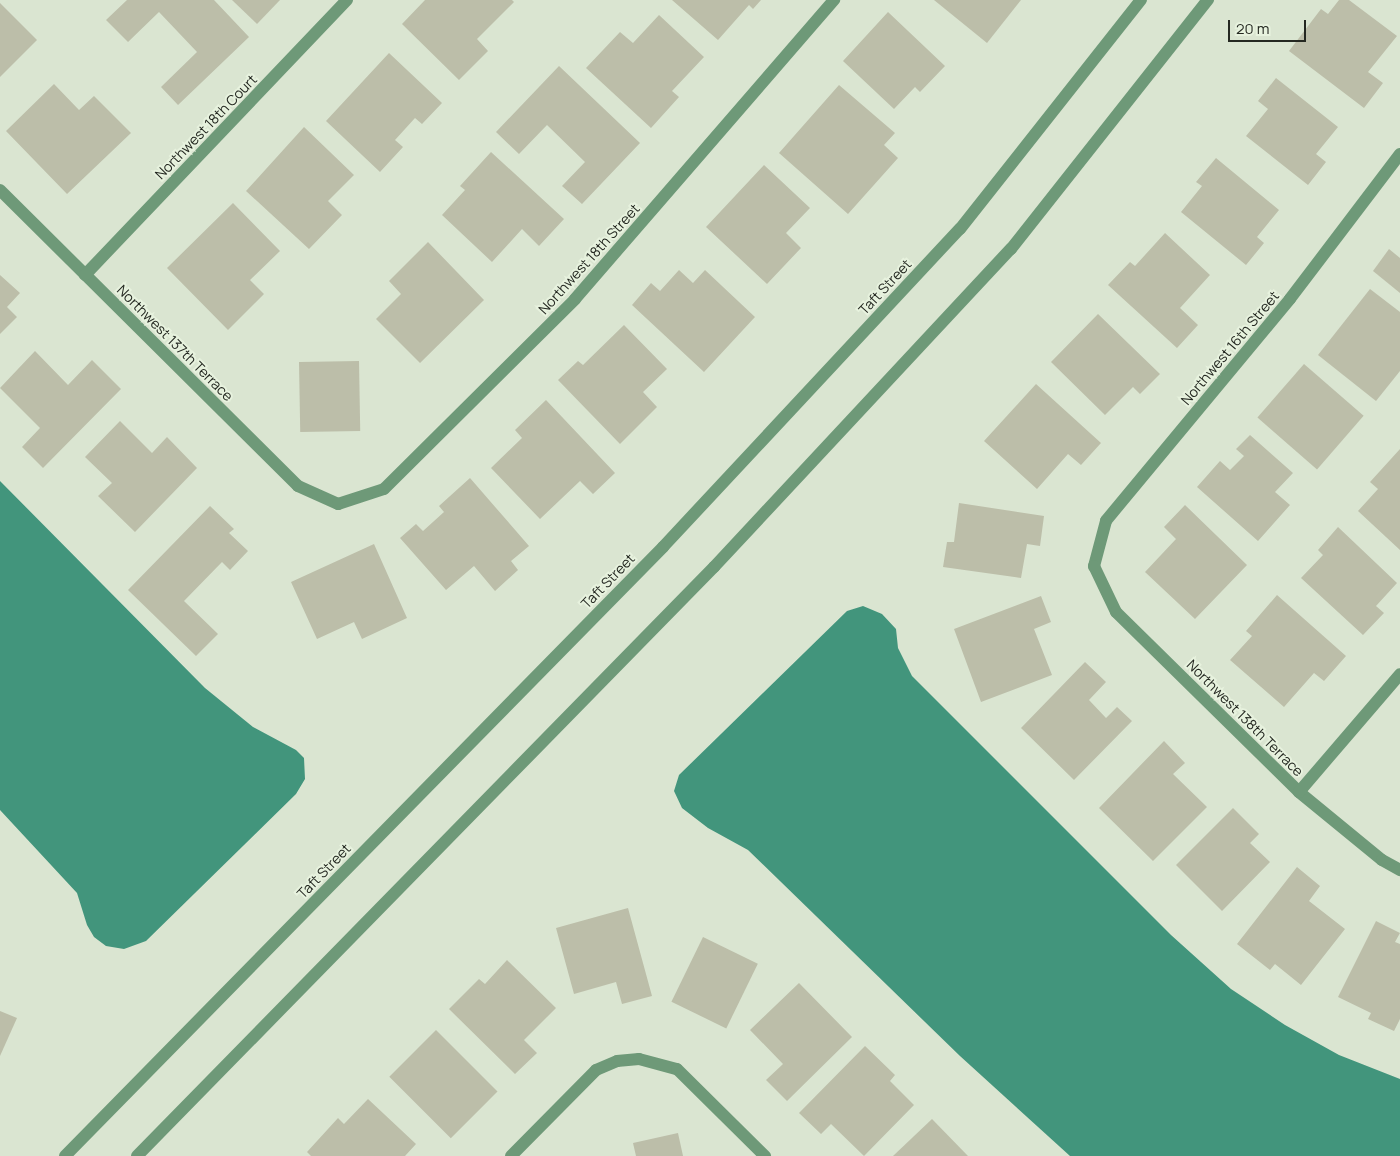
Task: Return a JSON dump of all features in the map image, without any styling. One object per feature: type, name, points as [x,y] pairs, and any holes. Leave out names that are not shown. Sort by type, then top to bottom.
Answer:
[{"type":"street","name":"Northwest 18th Court","points":[[85,275],[348,0]]},
{"type":"street","name":"Northwest 18th Street","points":[[338,504],[384,489],[575,299],[834,0]]},
{"type":"street","name":"Taft Street","points":[[66,1156],[663,547],[960,229],[1141,0]]},
{"type":"street","points":[[137,1156],[714,567],[1011,249],[1208,0]]},
{"type":"street","name":"Northwest 16th Street","points":[[1094,566],[1106,521],[1290,299],[1400,154]]},
{"type":"street","name":"Northwest 137th Terrace","points":[[0,190],[298,486],[338,504]]},
{"type":"street","name":"Northwest 138th Terrace","points":[[1094,566],[1116,612],[1298,792],[1382,860],[1400,870]]},
{"type":"street","points":[[1298,792],[1400,674]]},
{"type":"street","points":[[511,1156],[596,1070],[617,1061],[639,1059],[677,1069],[765,1156]]},
{"type":"shaded area","points":[[0,481],[205,688],[253,727],[296,750],[304,758],[305,779],[296,794],[146,941],[124,949],[106,946],[94,937],[87,925],[77,893],[0,810]]},
{"type":"shaded area","points":[[863,606],[882,614],[896,629],[898,648],[912,676],[1171,935],[1231,989],[1285,1025],[1339,1055],[1400,1079],[1400,1156],[1070,1156],[960,1056],[748,850],[708,828],[682,808],[674,791],[679,775],[847,611]]},
{"type":"building","points":[[127,0],[214,0],[249,37],[178,105],[161,87],[197,52],[159,12],[128,42],[106,20]]},
{"type":"building","points":[[232,0],[280,0],[257,24]]},
{"type":"building","points":[[425,0],[512,0],[514,2],[477,39],[488,51],[459,80],[402,24]]},
{"type":"building","points":[[672,0],[761,0],[753,9],[749,5],[718,40]]},
{"type":"building","points":[[934,0],[1021,0],[987,43]]},
{"type":"building","points":[[1339,0],[1349,0],[1397,36],[1368,72],[1383,83],[1364,108],[1289,51],[1321,9],[1328,14]]},
{"type":"building","points":[[0,3],[37,40],[0,77]]},
{"type":"building","points":[[888,12],[945,66],[920,92],[915,87],[894,109],[843,61]]},
{"type":"building","points":[[659,15],[704,57],[672,91],[679,97],[651,128],[586,68],[620,32],[633,43]]},
{"type":"building","points":[[389,53],[442,103],[422,124],[415,118],[395,140],[403,147],[380,172],[326,121]]},
{"type":"building","points":[[559,66],[640,143],[582,204],[562,186],[585,162],[547,125],[519,154],[496,132]]},
{"type":"building","points":[[1276,78],[1338,127],[1316,154],[1326,162],[1308,185],[1246,136],[1268,109],[1258,101]]},
{"type":"building","points":[[54,84],[79,110],[94,96],[131,133],[67,194],[6,131]]},
{"type":"building","points":[[839,85],[895,133],[884,145],[898,158],[848,214],[779,153]]},
{"type":"building","points":[[304,127],[354,175],[328,201],[342,215],[309,249],[246,191]]},
{"type":"building","points":[[491,152],[564,219],[539,246],[522,229],[492,262],[442,215],[465,190],[460,186]]},
{"type":"building","points":[[1216,158],[1279,210],[1257,237],[1264,243],[1246,265],[1181,212],[1202,186],[1196,182]]},
{"type":"building","points":[[764,165],[810,208],[786,233],[801,248],[767,284],[706,227]]},
{"type":"building","points":[[233,203],[280,251],[250,280],[264,294],[228,330],[167,268]]},
{"type":"building","points":[[1165,233],[1210,275],[1180,308],[1198,325],[1177,348],[1108,285],[1130,262],[1135,266]]},
{"type":"building","points":[[428,242],[484,300],[420,363],[376,319],[401,294],[389,281]]},
{"type":"building","points":[[1389,249],[1400,258],[1400,293],[1373,271]]},
{"type":"building","points":[[679,270],[693,283],[705,270],[755,317],[704,372],[632,305],[651,283],[660,291]]},
{"type":"building","points":[[0,275],[20,293],[7,307],[17,317],[0,334]]},
{"type":"building","points":[[1370,289],[1400,312],[1400,371],[1376,401],[1318,355]]},
{"type":"building","points":[[1098,314],[1160,374],[1140,394],[1133,387],[1105,415],[1051,362]]},
{"type":"building","points":[[624,325],[667,369],[643,392],[657,407],[620,444],[558,380],[578,361],[583,365]]},
{"type":"building","points":[[35,351],[68,385],[92,360],[121,389],[43,468],[22,447],[40,428],[0,388]]},
{"type":"building","points":[[359,361],[360,431],[300,432],[299,362]]},
{"type":"building","points":[[1304,364],[1364,416],[1317,469],[1257,418]]},
{"type":"building","points":[[1036,384],[1101,443],[1081,465],[1068,454],[1037,489],[984,441]]},
{"type":"building","points":[[546,400],[615,473],[593,494],[580,481],[540,519],[491,468],[522,438],[515,430]]},
{"type":"building","points":[[120,421],[152,453],[167,437],[197,468],[135,532],[98,496],[112,483],[85,457]]},
{"type":"building","points":[[1250,435],[1293,473],[1275,492],[1290,505],[1258,541],[1197,487],[1220,461],[1230,470],[1244,456],[1236,449]]},
{"type":"building","points":[[1400,449],[1400,550],[1358,511],[1378,489],[1370,482]]},
{"type":"building","points":[[470,478],[529,546],[511,561],[518,570],[495,591],[474,566],[446,590],[400,538],[416,524],[423,531],[444,512],[439,506]]},
{"type":"building","points":[[959,503],[1044,516],[1040,546],[1027,544],[1021,578],[943,567],[947,542],[954,542]]},
{"type":"building","points":[[1185,505],[1247,565],[1195,619],[1145,572],[1176,539],[1164,527]]},
{"type":"building","points":[[210,506],[234,529],[229,533],[248,551],[230,570],[222,562],[184,601],[218,634],[196,656],[128,590]]},
{"type":"building","points":[[1338,527],[1397,583],[1376,606],[1384,613],[1363,635],[1301,578],[1323,555],[1318,550]]},
{"type":"building","points":[[374,544],[407,618],[362,639],[354,622],[317,639],[291,582]]},
{"type":"building","points":[[1277,595],[1346,656],[1324,681],[1314,673],[1284,707],[1230,660],[1252,636],[1246,631]]},
{"type":"building","points":[[1041,596],[1051,622],[1034,629],[1052,675],[981,702],[954,629]]},
{"type":"building","points":[[1085,662],[1106,682],[1089,700],[1106,718],[1117,707],[1132,721],[1074,780],[1021,728]]},
{"type":"building","points":[[1164,741],[1185,763],[1173,774],[1207,807],[1153,861],[1099,808]]},
{"type":"building","points":[[1233,808],[1259,834],[1250,843],[1270,862],[1222,911],[1176,865]]},
{"type":"building","points":[[1297,867],[1320,886],[1309,901],[1345,929],[1301,985],[1275,964],[1270,970],[1237,944]]},
{"type":"building","points":[[628,908],[652,996],[622,1004],[616,982],[574,994],[556,928]]},
{"type":"building","points":[[1376,921],[1400,933],[1395,942],[1400,944],[1400,1019],[1394,1031],[1368,1019],[1371,1013],[1338,997]]},
{"type":"building","points":[[703,937],[758,964],[726,1028],[671,1002]]},
{"type":"building","points":[[507,960],[556,1008],[524,1040],[537,1053],[515,1074],[449,1009],[479,979],[485,984]]},
{"type":"building","points":[[799,983],[852,1037],[787,1101],[766,1080],[783,1064],[750,1030]]},
{"type":"building","points":[[0,1011],[17,1018],[0,1056]]},
{"type":"building","points":[[436,1030],[498,1092],[451,1138],[389,1077]]},
{"type":"building","points":[[865,1046],[895,1075],[890,1081],[914,1105],[864,1156],[831,1124],[821,1134],[799,1113]]},
{"type":"building","points":[[368,1099],[416,1144],[405,1156],[311,1156],[307,1152],[338,1118],[344,1124]]},
{"type":"building","points":[[932,1119],[968,1156],[893,1156]]},
{"type":"building","points":[[678,1133],[683,1156],[636,1156],[633,1143]]}]
